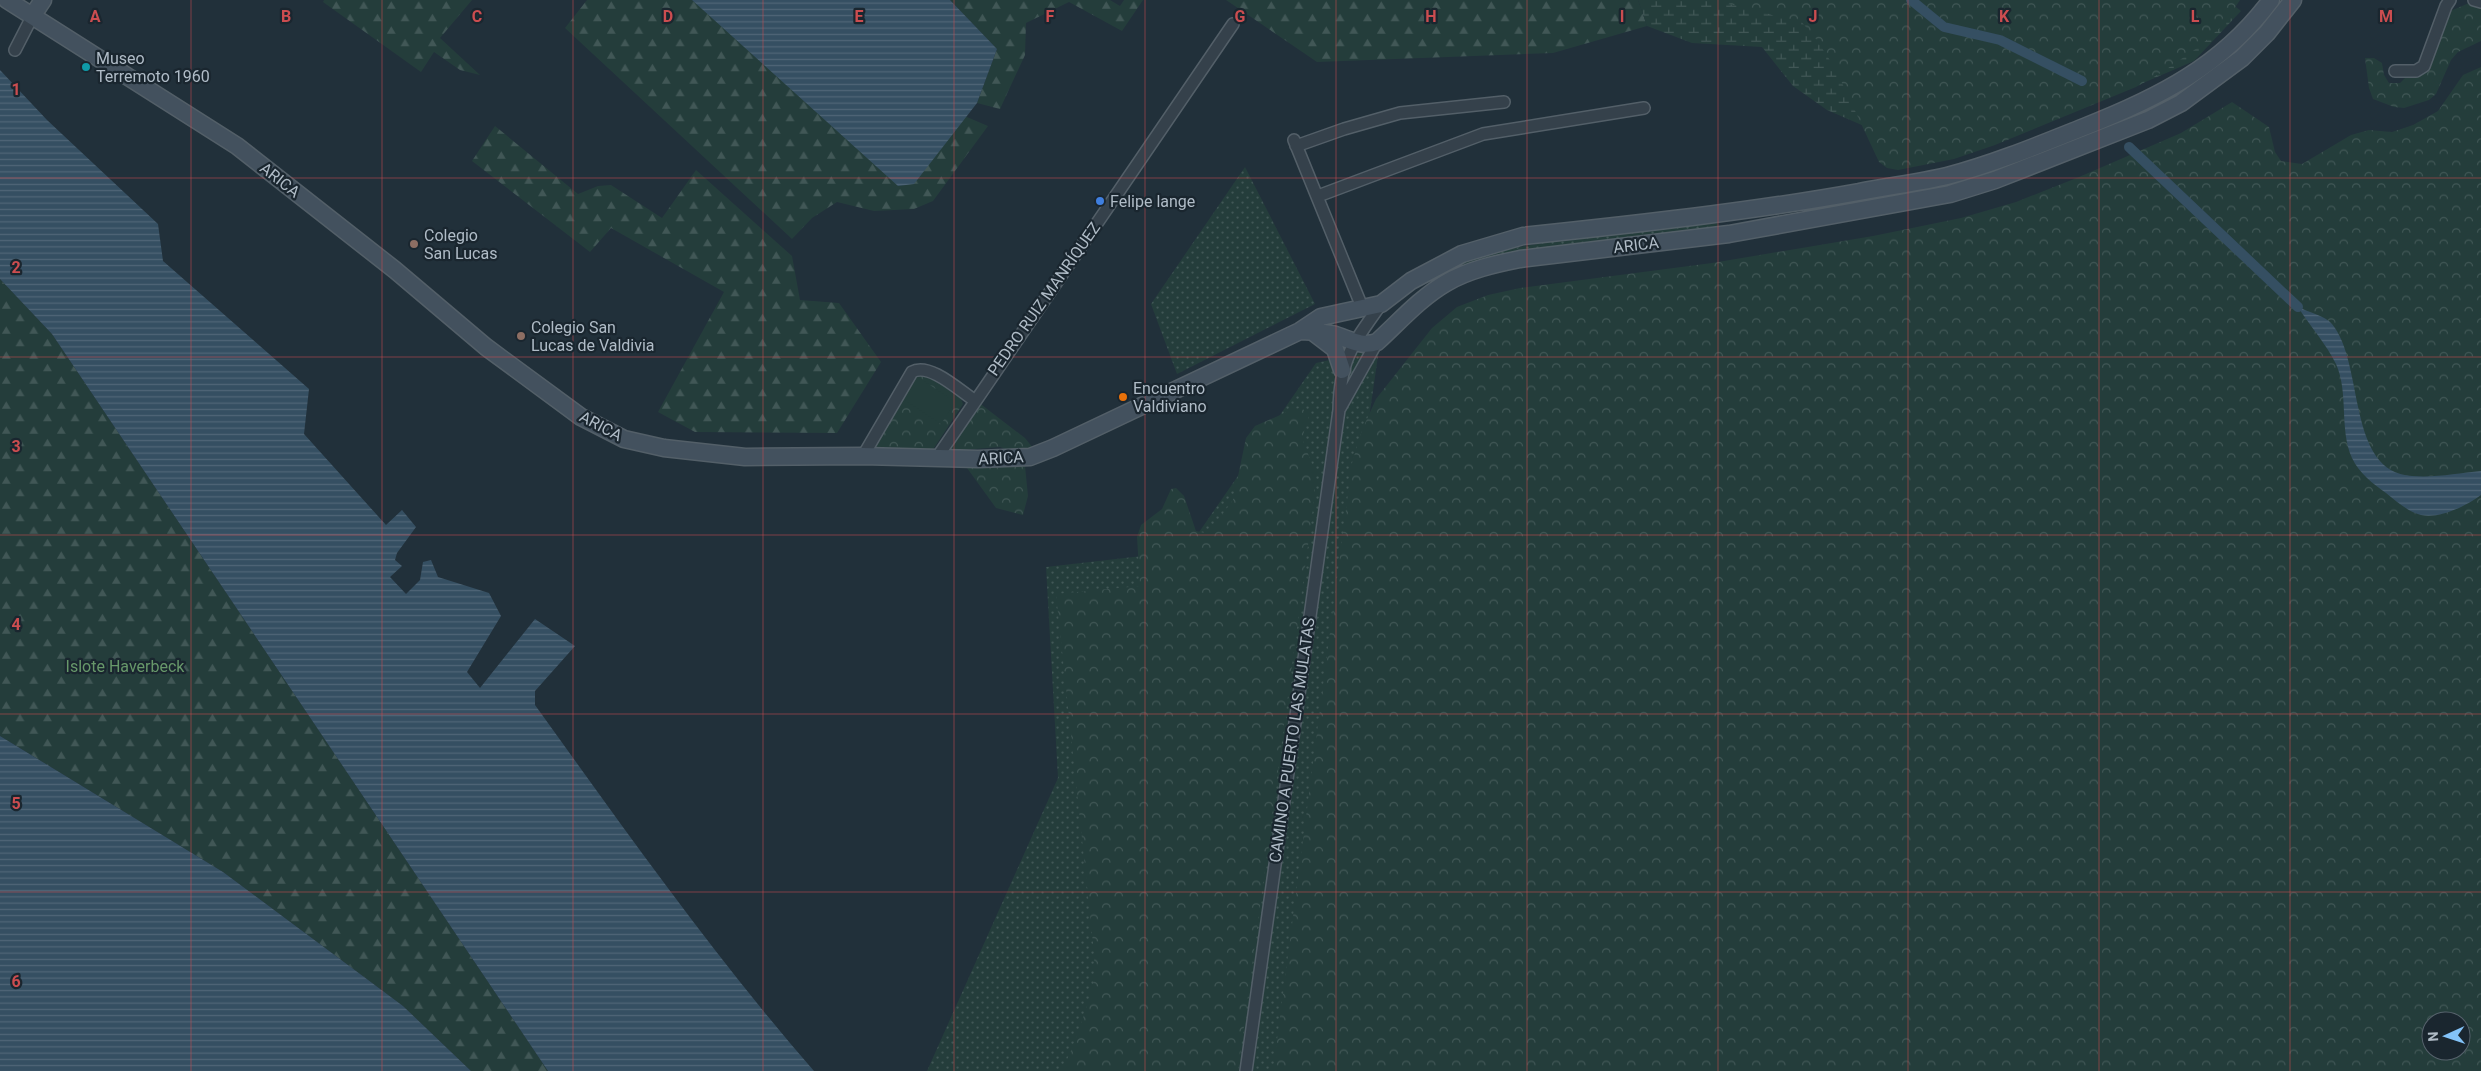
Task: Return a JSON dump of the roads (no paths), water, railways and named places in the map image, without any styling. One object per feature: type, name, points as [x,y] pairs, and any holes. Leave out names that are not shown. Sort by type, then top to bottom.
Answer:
[{"type":"main road","name":"ARICA","points":[[7,0],[236,146],[395,270],[486,347],[589,421],[624,439],[664,448],[745,457],[863,456],[936,459],[1030,457],[1062,444],[1305,331],[1320,317],[1381,304],[1411,281],[1443,263],[1502,241],[1523,236],[1771,208],[1946,176],[1992,162],[2096,122],[2170,89],[2222,54],[2242,36],[2271,0]]},
{"type":"main road","points":[[33,15],[42,0]]},
{"type":"main road","name":"ARICA","points":[[1377,342],[1431,293],[1446,282],[1494,264],[1520,258],[1729,234],[1950,194],[1995,180],[2148,120],[2181,103],[2242,58],[2267,33],[2293,0]]},
{"type":"main road","points":[[1305,331],[1332,334],[1363,345],[1377,342]]},
{"type":"main road","points":[[1305,331],[1335,349],[1342,370]]},
{"type":"street","points":[[2395,71],[2416,72],[2424,66],[2446,6],[2450,0]]},
{"type":"street","points":[[2474,0],[2481,2]]},
{"type":"street","points":[[15,50],[33,15]]},
{"type":"street","name":"PEDRO RUIZ MANRÍQUEZ","points":[[936,459],[974,400],[1233,24]]},
{"type":"street","points":[[1362,307],[1295,143],[1400,113],[1504,102]]},
{"type":"street","points":[[1318,196],[1483,134],[1644,108]]},
{"type":"street","name":"CAMINO A PUERTO LAS MULATAS","points":[[1246,1071],[1339,410],[1342,370],[1355,342],[1381,304]]},
{"type":"street","name":"CAMINO A PUERTO LAS MULATAS","points":[[1339,410],[1377,342]]},
{"type":"street","points":[[863,456],[912,372],[916,369],[929,370],[974,400]]},
{"type":"water","points":[[692,0],[950,0],[997,49],[977,103],[914,184],[898,186]]},
{"type":"water","points":[[0,70],[47,120],[158,224],[163,261],[309,389],[304,434],[386,525],[402,510],[416,527],[397,553],[395,560],[402,566],[390,577],[406,594],[420,580],[423,562],[431,560],[438,577],[489,593],[501,616],[467,672],[480,688],[535,619],[575,646],[535,691],[535,705],[705,937],[814,1071],[548,1071],[52,334],[0,279]]},
{"type":"water","points":[[2298,307],[2329,321],[2342,342],[2366,437],[2376,456],[2391,470],[2412,476],[2438,476],[2481,471],[2481,495],[2452,511],[2436,515],[2421,515],[2402,506],[2362,473],[2352,458],[2348,447],[2342,387],[2336,364]]},
{"type":"water","points":[[0,736],[223,872],[403,1006],[471,1071],[0,1071]]},
{"type":"waterway","points":[[1911,0],[1944,27],[2000,40],[2082,81]]},
{"type":"waterway","points":[[2129,147],[2298,307]]},
{"type":"place","name":"Museo Terremoto 1960","points":[[86,67]]},
{"type":"place","name":"Felipe lange","points":[[1100,201]]},
{"type":"place","name":"Colegio San Lucas","points":[[414,244]]},
{"type":"place","name":"Colegio San Lucas de Valdivia","points":[[521,336]]},
{"type":"place","name":"Encuentro Valdiviano","points":[[1123,397]]},
{"type":"park label","name":"Islote Haverbeck","points":[[125,666]]}]
